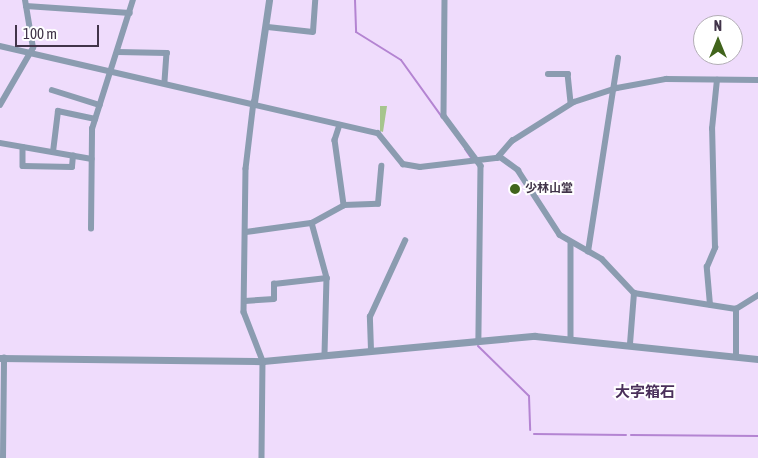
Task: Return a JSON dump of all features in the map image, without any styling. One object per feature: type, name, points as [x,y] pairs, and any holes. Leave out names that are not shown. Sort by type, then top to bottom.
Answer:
[{"type":"street","points":[[91,229],[92,159],[95,119],[118,52],[133,0]]},
{"type":"street","points":[[262,458],[263,361],[244,301],[248,136],[268,28],[269,0]]},
{"type":"street","points":[[268,28],[314,32],[315,0]]},
{"type":"street","points":[[445,0],[444,116],[477,162],[480,341]]},
{"type":"street","points":[[0,105],[31,53],[25,3],[56,3],[130,13]]},
{"type":"street","points":[[0,46],[254,102],[381,134],[403,164],[477,162],[499,156],[512,141],[571,103],[617,88],[666,79],[758,80]]},
{"type":"street","points":[[118,52],[167,53],[165,83]]},
{"type":"street","points":[[588,252],[617,88],[618,58]]},
{"type":"street","points":[[548,74],[568,74],[571,103]]},
{"type":"street","points":[[710,304],[707,267],[715,248],[712,129],[717,80]]},
{"type":"street","points":[[52,90],[100,105]]},
{"type":"street","points":[[53,152],[58,111],[95,119]]},
{"type":"street","points":[[340,125],[335,140],[344,205]]},
{"type":"street","points":[[0,143],[92,159]]},
{"type":"street","points":[[23,147],[23,166],[72,167],[73,156]]},
{"type":"street","points":[[499,156],[518,170],[549,224],[571,244],[602,259],[634,293],[736,309],[758,295]]},
{"type":"street","points":[[246,232],[312,223],[344,205],[378,204],[381,166]]},
{"type":"street","points":[[312,223],[327,278],[325,355]]},
{"type":"street","points":[[370,350],[370,317],[405,241]]},
{"type":"street","points":[[571,244],[571,338]]},
{"type":"street","points":[[244,301],[274,299],[274,284],[327,278]]},
{"type":"street","points":[[630,344],[634,293]]},
{"type":"street","points":[[736,309],[736,356]]},
{"type":"street","points":[[3,458],[2,358],[263,361],[535,336],[630,344],[758,359]]},
{"type":"green space","points":[[380,106],[387,106],[383,132],[380,131]]},
{"type":"waterway","points":[[355,0],[356,32],[401,60],[442,117]]},
{"type":"waterway","points":[[465,149],[472,159]]},
{"type":"waterway","points":[[478,346],[529,396],[530,430]]},
{"type":"waterway","points":[[534,434],[626,435]]},
{"type":"waterway","points":[[631,435],[758,436]]},
{"type":"place","name":"少林山堂","points":[[515,189]]},
{"type":"district","name":"大字箱石","points":[[645,392]]}]
